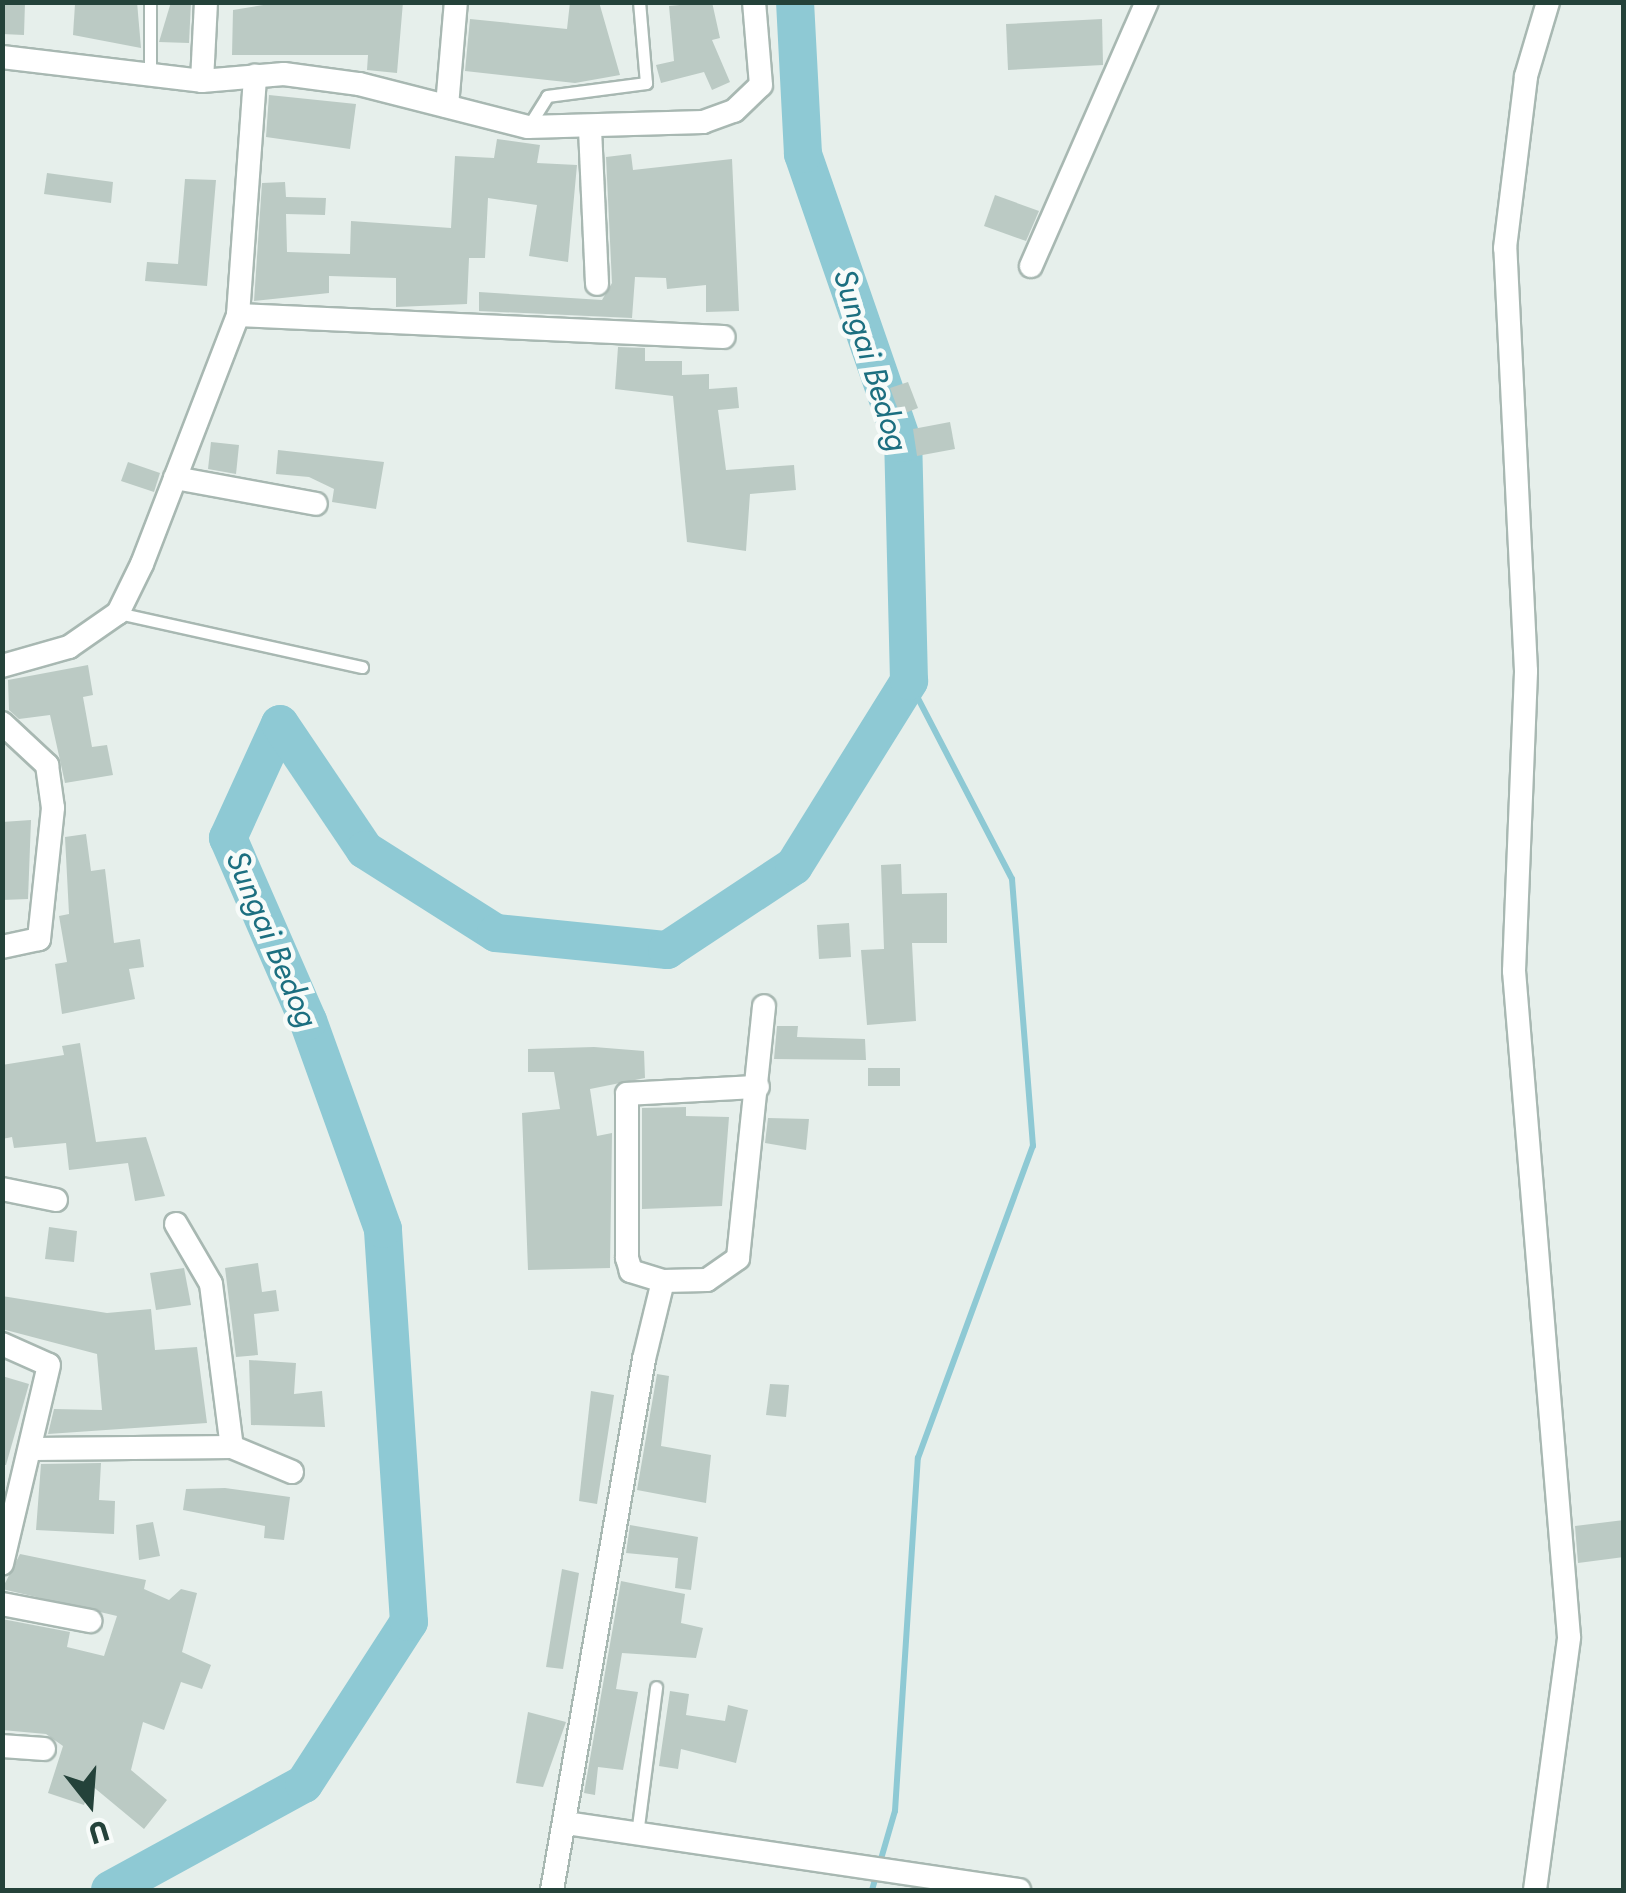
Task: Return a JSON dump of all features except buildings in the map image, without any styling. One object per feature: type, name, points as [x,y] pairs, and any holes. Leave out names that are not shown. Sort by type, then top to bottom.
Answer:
[{"type":"street","points":[[202,81],[206,2]]},
{"type":"street","points":[[447,106],[456,2]]},
{"type":"street","points":[[2,57],[202,81],[255,76],[358,84],[528,127],[590,129],[734,112],[761,85],[754,2]]},
{"type":"street","points":[[1031,266],[1148,2]]},
{"type":"street","points":[[1535,1890],[1569,1637],[1514,971],[1526,671],[1506,248],[1526,76],[1548,2]]},
{"type":"street","points":[[2,666],[69,647],[118,613],[238,316],[255,76]]},
{"type":"street","points":[[590,129],[596,284]]},
{"type":"street","points":[[238,316],[724,337]]},
{"type":"street","points":[[175,478],[316,504]]},
{"type":"street","points":[[2,723],[47,765],[53,808],[38,939],[2,947]]},
{"type":"street","points":[[758,1086],[627,1094],[627,1258],[631,1271],[664,1281],[708,1280],[738,1258],[758,1086],[764,1006]]},
{"type":"street","points":[[2,1188],[56,1200]]},
{"type":"street","points":[[176,1224],[210,1284],[232,1447]]},
{"type":"street","points":[[552,1890],[664,1281]]},
{"type":"street","points":[[2,1344],[49,1365],[34,1449],[2,1564]]},
{"type":"street","points":[[34,1449],[232,1447],[292,1472]]},
{"type":"street","points":[[2,1604],[90,1621]]},
{"type":"street","points":[[2,1746],[44,1749]]},
{"type":"street","points":[[566,1823],[1019,1890]]},
{"type":"lane","points":[[150,2],[150,77]]},
{"type":"lane","points":[[528,127],[547,96],[646,83],[639,2]]},
{"type":"lane","points":[[118,613],[362,667]]},
{"type":"lane","points":[[637,1834],[656,1687]]},
{"type":"waterway","name":"Sungai Bedog","points":[[110,1890],[304,1784],[409,1622],[383,1229],[308,1021],[228,838],[280,724],[365,850],[496,933],[667,950],[794,866],[909,681],[903,443],[803,154],[795,2]]},
{"type":"waterway","points":[[872,1890],[895,1811],[918,1458],[1033,1146],[1012,879],[909,681]]}]
